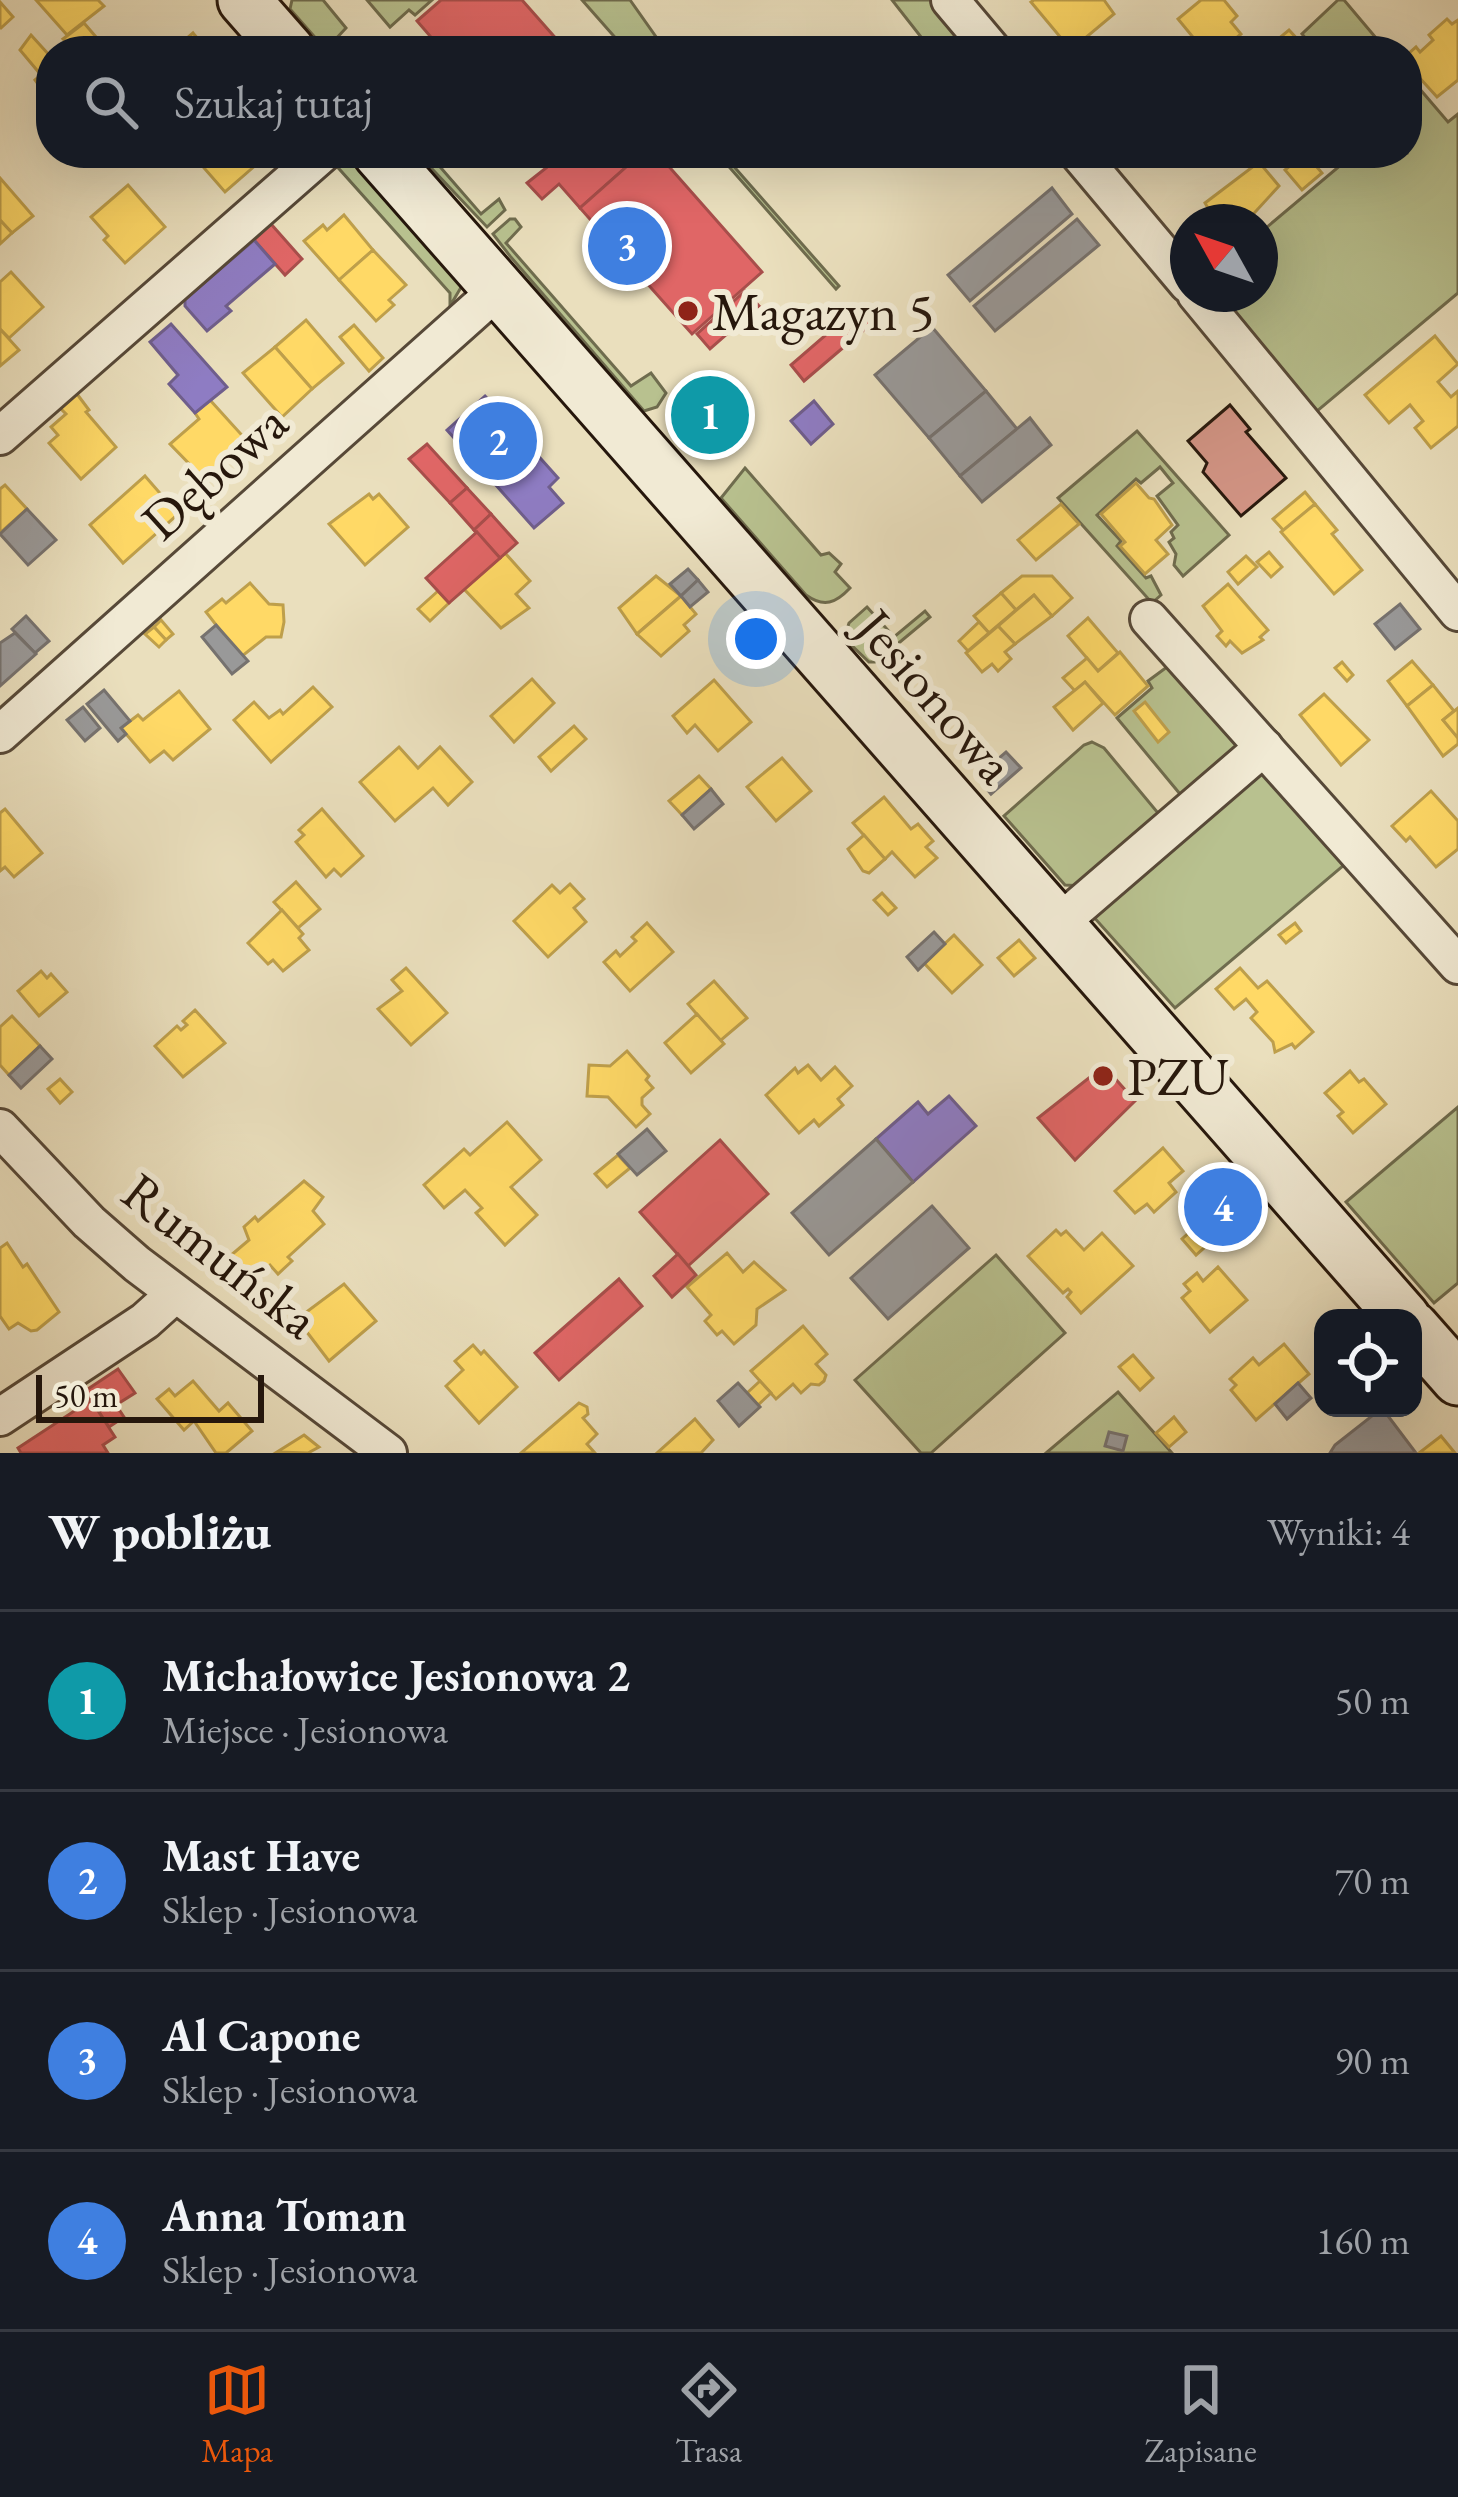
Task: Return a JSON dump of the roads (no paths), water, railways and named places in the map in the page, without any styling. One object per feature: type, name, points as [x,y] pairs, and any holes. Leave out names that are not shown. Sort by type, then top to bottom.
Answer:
[{"type":"street","points":[[244,0],[276,36]]},
{"type":"street","points":[[950,0],[980,36]]},
{"type":"street","points":[[0,436],[306,168]]},
{"type":"street","name":"Jesionowa","points":[[392,168],[1396,1309]]},
{"type":"street","points":[[1091,168],[1170,263]]},
{"type":"street","name":"Dębowa","points":[[0,734],[499,289]]},
{"type":"street","points":[[1211,312],[1458,611]]},
{"type":"street","points":[[1149,619],[1458,965]]},
{"type":"street","points":[[1058,925],[1264,747]]},
{"type":"street","name":"Rumuńska","points":[[0,1128],[88,1222],[175,1294],[388,1453]]},
{"type":"street","points":[[0,1417],[145,1321],[175,1294]]},
{"type":"street","points":[[1422,1338],[1458,1379]]},
{"type":"place","name":"Al Capone","points":[[627,246]]},
{"type":"place","name":"Magazyn 5","points":[[688,311]]},
{"type":"place","name":"Michałowice Jesionowa 2","points":[[710,415]]},
{"type":"place","name":"Mast Have","points":[[498,441]]},
{"type":"place","name":"PZU","points":[[1103,1076]]},
{"type":"place","name":"Anna Toman","points":[[1223,1207]]}]
